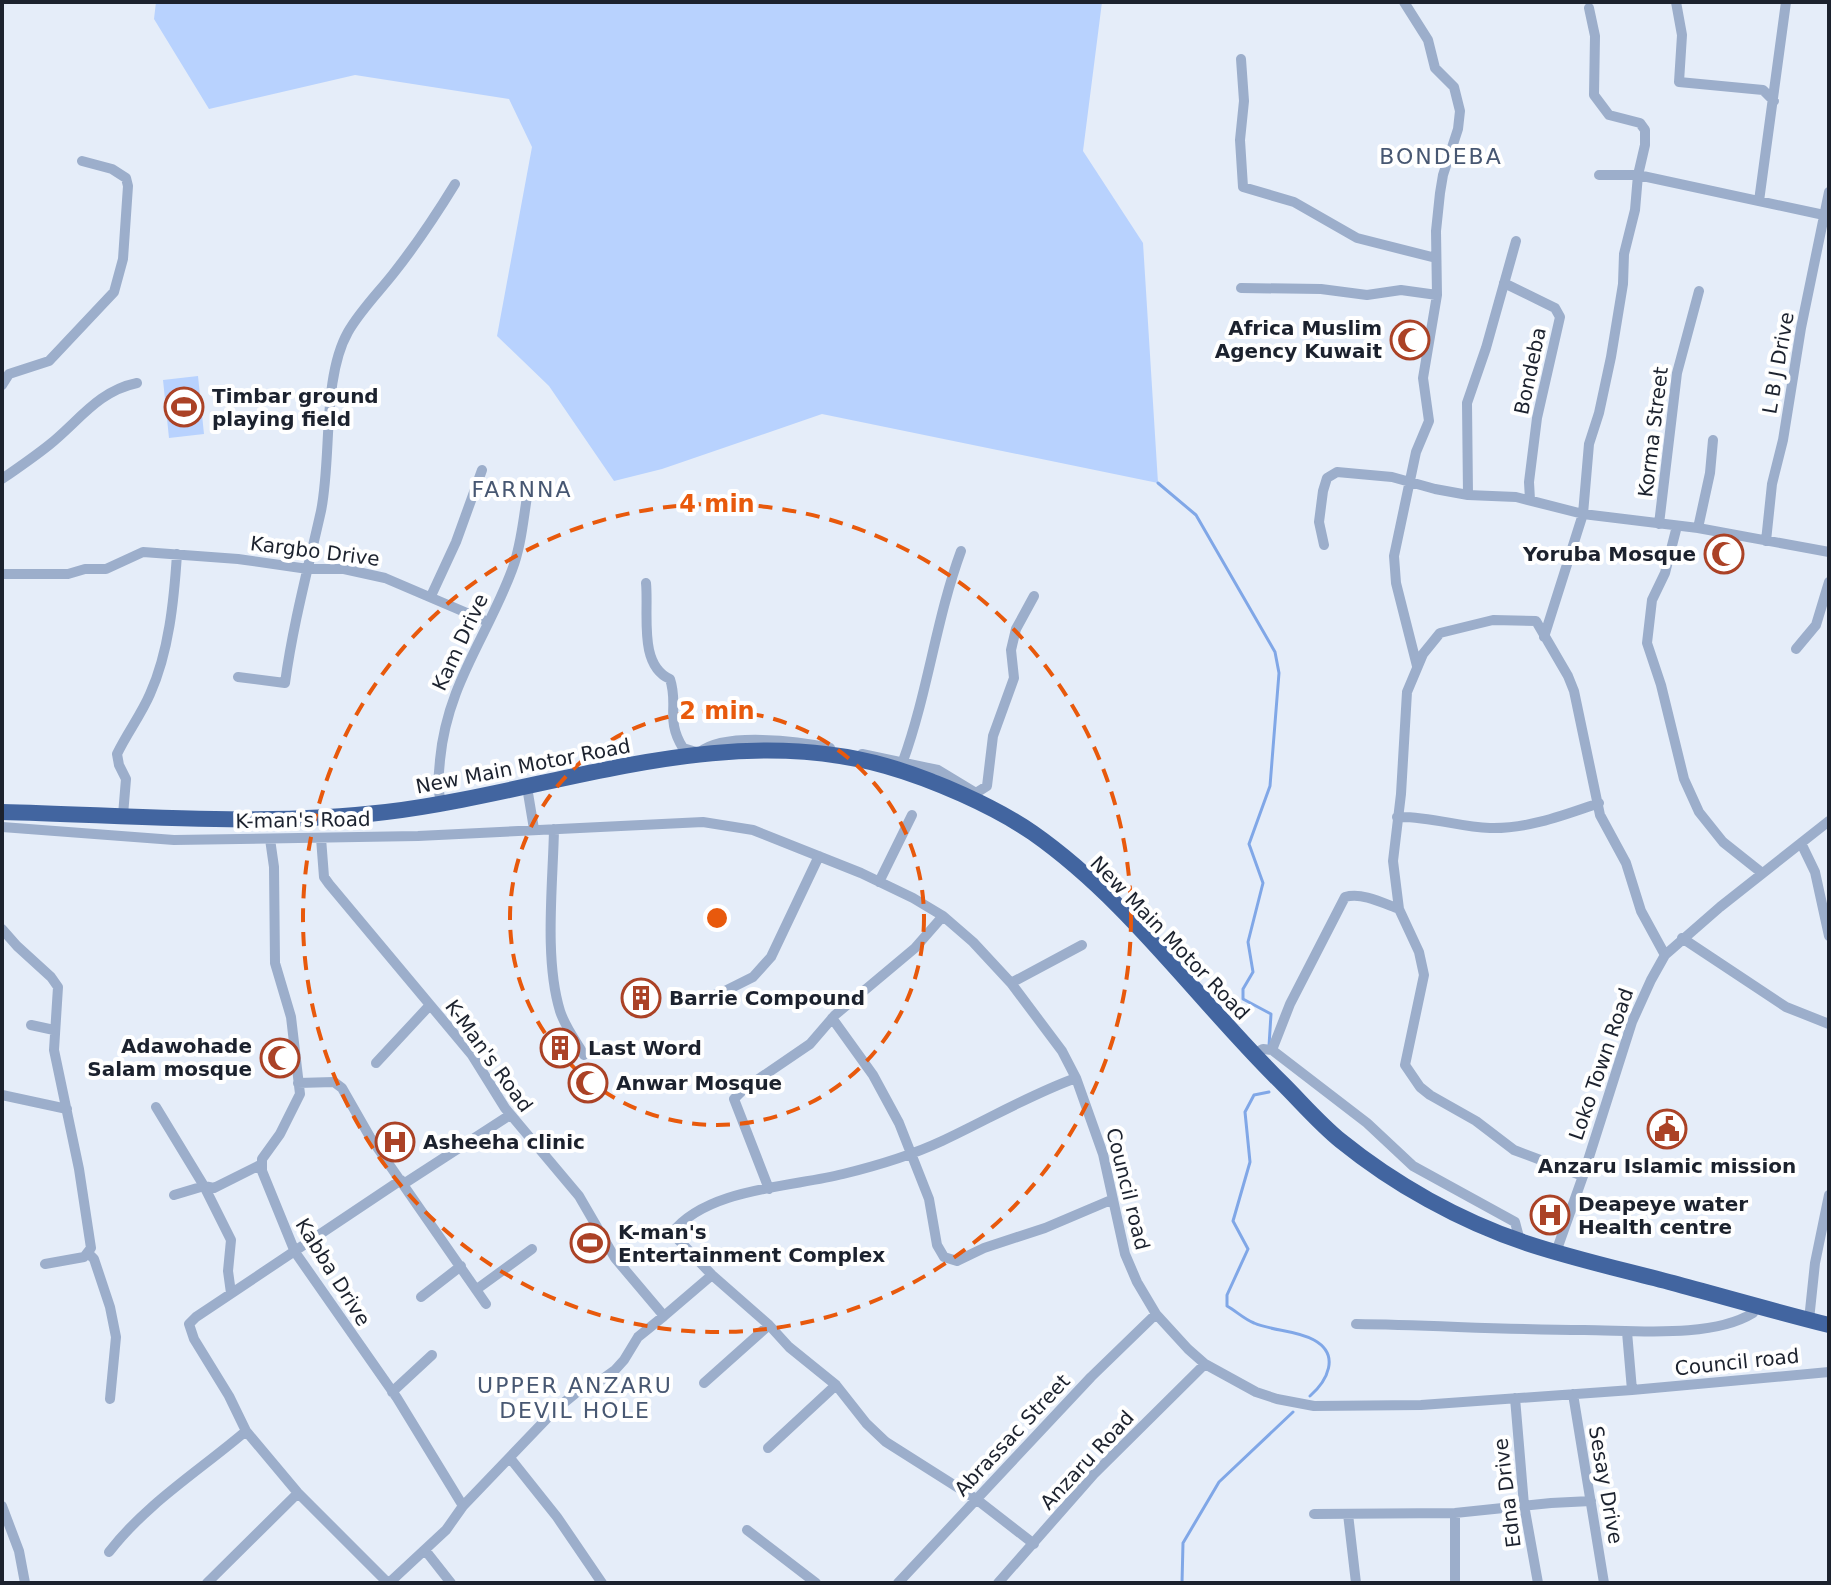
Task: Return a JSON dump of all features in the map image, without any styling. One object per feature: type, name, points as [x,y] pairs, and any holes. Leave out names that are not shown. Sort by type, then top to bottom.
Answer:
[{"type":"highway","name":"New Main Motor Road","points":[[2,812],[121,825],[305,819],[442,803],[699,754],[774,750],[825,754],[887,766],[976,797],[1032,833],[1097,886],[1253,1054],[1339,1139],[1391,1177],[1449,1210],[1520,1241],[1829,1325]]},
{"type":"highway","name":"New Main Motor Road","points":[[2,820],[38,825],[319,825],[389,820],[629,772],[698,762],[774,758],[824,762],[885,775],[974,809],[1028,840],[1094,894],[1157,957],[1247,1059],[1334,1145],[1387,1183],[1445,1218],[1519,1248],[1573,1265],[1829,1333]]},
{"type":"street","points":[[1404,2],[1428,40],[1435,68],[1452,84],[1459,105],[1458,129],[1441,185],[1437,295],[1423,378],[1430,417],[1416,452],[1395,543],[1394,566],[1417,666]]},
{"type":"street","points":[[1676,2],[1682,35],[1679,82],[1763,90],[1774,101]]},
{"type":"street","points":[[1759,201],[1786,2]]},
{"type":"street","points":[[1544,637],[1583,514],[1589,444],[1611,357],[1623,284],[1624,254],[1637,202],[1638,175],[1645,145],[1645,130],[1640,123],[1609,115],[1594,95],[1595,36],[1589,8]]},
{"type":"street","points":[[1241,59],[1243,187],[1294,202],[1357,238],[1436,258]]},
{"type":"street","points":[[2,385],[9,374],[46,363],[114,292],[123,259],[128,186],[126,178],[112,169],[82,161]]},
{"type":"street","points":[[1599,175],[1638,175],[1824,215]]},
{"type":"street","points":[[238,677],[285,683],[293,625],[308,569],[325,480],[333,388],[347,333],[432,222],[455,184]]},
{"type":"street","name":"L B J Drive","points":[[1766,541],[1772,484],[1783,440],[1795,356],[1829,192]]},
{"type":"street","points":[[1468,495],[1466,409],[1516,241]]},
{"type":"street","name":"Bondeba","points":[[1504,283],[1555,308],[1560,317],[1537,418],[1529,482],[1530,500]]},
{"type":"street","points":[[1241,288],[1321,289],[1367,295],[1401,290],[1437,295]]},
{"type":"street","name":"Korma Street","points":[[1659,524],[1677,373],[1699,291]]},
{"type":"street","points":[[2,479],[51,444],[103,396],[122,386],[137,383]]},
{"type":"street","points":[[1698,528],[1713,440]]},
{"type":"street","points":[[431,596],[456,542],[482,470]]},
{"type":"street","points":[[1324,545],[1319,512],[1323,491],[1331,474],[1347,473],[1409,480],[1468,495],[1516,497],[1583,514],[1698,528],[1829,552]]},
{"type":"street","name":"Kam Drive","points":[[442,803],[438,786],[446,719],[471,654],[514,564],[527,497]]},
{"type":"street","points":[[1677,526],[1665,573],[1652,600],[1647,643],[1661,685],[1684,779],[1699,812],[1723,842],[1762,873]]},
{"type":"street","points":[[903,761],[913,734],[947,588],[961,551]]},
{"type":"street","name":"Kargbo Drive","points":[[2,574],[68,574],[85,569],[106,569],[143,552],[238,559],[373,574],[488,622]]},
{"type":"street","points":[[121,825],[126,779],[117,754],[152,691],[174,593],[177,554]]},
{"type":"street","points":[[1796,649],[1816,625],[1829,582]]},
{"type":"street","points":[[646,583],[651,662],[662,676],[670,679],[671,715],[683,748],[699,754],[718,742],[792,742],[938,770],[976,797],[987,786],[993,736],[1014,678],[1011,650],[1016,629],[1034,596]]},
{"type":"street","points":[[1583,1176],[1514,1150],[1476,1121],[1430,1095],[1412,1077],[1404,1062],[1424,975],[1419,952],[1399,909],[1393,861],[1407,692],[1417,666],[1440,633],[1493,620],[1536,621],[1574,691],[1600,815],[1626,863],[1641,911],[1665,955]]},
{"type":"street","points":[[528,793],[534,829]]},
{"type":"street","points":[[1397,817],[1418,816],[1501,828],[1525,826],[1599,803]]},
{"type":"street","points":[[879,882],[912,815]]},
{"type":"street","name":"Loko Town Road","points":[[1556,1252],[1632,1022],[1665,955],[1682,938],[1829,821]]},
{"type":"street","name":"Council road","points":[[604,826],[703,822],[753,830],[913,898],[943,916],[973,942],[1011,983],[1062,1051],[1076,1078],[1103,1154],[1128,1264],[1156,1314],[1205,1364],[1256,1392],[1314,1406],[1421,1405],[1829,1372]]},
{"type":"street","points":[[2,827],[38,825]]},
{"type":"street","name":"K-man's Road","points":[[121,825],[174,840],[418,836],[604,826]]},
{"type":"street","points":[[554,829],[552,930],[555,989],[565,1023],[584,1055]]},
{"type":"street","name":"K-Man's Road","points":[[321,838],[324,877],[472,1055],[510,1115],[579,1196],[615,1258],[664,1316]]},
{"type":"street","points":[[174,1195],[204,1186],[214,1188],[260,1165],[300,1094],[291,1017],[275,963],[274,867],[270,839]]},
{"type":"street","points":[[1801,843],[1815,872],[1829,936]]},
{"type":"street","points":[[678,1002],[719,994],[753,977],[771,957],[819,856]]},
{"type":"street","points":[[1272,1050],[1290,1004],[1345,897],[1367,898],[1399,909]]},
{"type":"street","points":[[769,1189],[734,1099],[810,1044],[832,1018],[915,948],[943,916]]},
{"type":"street","points":[[2,929],[58,987],[54,1050],[91,1241],[84,1257],[45,1264]]},
{"type":"street","points":[[1682,938],[1786,1007],[1829,1024]]},
{"type":"street","points":[[1011,983],[1082,945]]},
{"type":"street","points":[[376,1063],[430,1005]]},
{"type":"street","points":[[832,1018],[873,1075],[899,1123],[929,1199],[937,1245],[944,1257],[957,1261],[1111,1200]]},
{"type":"street","points":[[31,1025],[54,1030]]},
{"type":"street","points":[[1253,1054],[1263,1049],[1272,1050],[1367,1123],[1413,1166],[1515,1222],[1520,1241]]},
{"type":"street","points":[[1034,1544],[976,1499],[886,1442],[866,1423],[836,1385],[789,1347],[672,1233],[698,1211],[727,1199],[844,1174],[911,1152],[939,1142],[1040,1091],[1076,1078]]},
{"type":"street","points":[[298,1083],[338,1083],[370,1137],[486,1304]]},
{"type":"street","points":[[2,1095],[67,1109]]},
{"type":"street","points":[[156,1107],[204,1186],[231,1240],[228,1271],[231,1293]]},
{"type":"street","points":[[510,1115],[231,1293],[189,1324],[194,1339],[229,1396],[246,1431],[298,1493],[388,1583],[446,1530],[463,1506],[555,1410],[582,1388],[597,1383],[615,1370],[638,1337],[712,1275]]},
{"type":"street","name":"Kabba Drive","points":[[260,1165],[295,1252],[392,1392],[463,1506]]},
{"type":"street","points":[[1809,1320],[1815,1263],[1829,1195]]},
{"type":"street","points":[[477,1289],[532,1249]]},
{"type":"street","points":[[88,1253],[94,1259],[116,1337],[110,1399]]},
{"type":"street","points":[[421,1297],[461,1266]]},
{"type":"street","points":[[1356,1324],[1627,1332],[1716,1327],[1738,1322],[1753,1313]]},
{"type":"street","name":"Abrassac Street","points":[[898,1583],[1091,1377],[1156,1314]]},
{"type":"street","points":[[704,1383],[769,1325]]},
{"type":"street","points":[[1627,1332],[1632,1390]]},
{"type":"street","points":[[392,1392],[432,1355]]},
{"type":"street","name":"Anzaru Road","points":[[998,1583],[1094,1474],[1205,1364]]},
{"type":"street","points":[[768,1448],[836,1385]]},
{"type":"street","name":"Sesay Drive","points":[[1573,1394],[1604,1583]]},
{"type":"street","name":"Edna Drive","points":[[1515,1398],[1524,1505],[1538,1583]]},
{"type":"street","points":[[109,1552],[121,1536],[184,1478],[246,1431]]},
{"type":"street","points":[[510,1458],[557,1517],[602,1583]]},
{"type":"street","points":[[207,1583],[298,1493]]},
{"type":"street","points":[[1314,1514],[1455,1513],[1591,1501]]},
{"type":"street","points":[[2,1506],[19,1551],[25,1583]]},
{"type":"street","points":[[1455,1513],[1455,1583]]},
{"type":"street","points":[[1348,1514],[1356,1583]]},
{"type":"street","points":[[747,1530],[816,1583]]},
{"type":"street","points":[[425,1550],[451,1583]]},
{"type":"shaded area","points":[[156,2],[1102,2],[1083,151],[1143,243],[1158,483],[822,414],[662,469],[614,481],[549,386],[497,336],[532,147],[509,99],[355,75],[209,109],[154,19]]},
{"type":"shaded area","name":"Timbar ground playing field","points":[[198,376],[204,434],[169,438],[163,380]]},
{"type":"waterway","points":[[1158,483],[1196,515],[1275,652],[1279,673],[1270,786],[1249,844],[1263,883],[1248,942],[1253,972],[1243,989],[1243,999],[1271,1014],[1269,1046]]},
{"type":"waterway","points":[[1269,1092],[1254,1095],[1245,1112],[1250,1162],[1233,1221],[1248,1249],[1227,1295],[1227,1306],[1254,1323],[1300,1334],[1322,1346],[1329,1360],[1328,1368],[1322,1383],[1310,1396]]},
{"type":"waterway","points":[[1182,1583],[1183,1543],[1219,1482],[1293,1412]]},
{"type":"place","name":"Africa Muslim Agency Kuwait","points":[[1410,340]]},
{"type":"place","name":"Timbar ground playing field","points":[[184,407]]},
{"type":"place","name":"Yoruba Mosque","points":[[1724,554]]},
{"type":"place","name":"Barrie Compound","points":[[641,998]]},
{"type":"place","name":"Last Word","points":[[560,1048]]},
{"type":"place","name":"Adawohade Salam mosque","points":[[280,1058]]},
{"type":"place","name":"Anwar Mosque","points":[[588,1083]]},
{"type":"place","name":"Anzaru Islamic mission","points":[[1667,1129]]},
{"type":"place","name":"Asheeha clinic","points":[[395,1142]]},
{"type":"place","name":"Deapeye water Health centre","points":[[1550,1215]]},
{"type":"place","name":"K-man's Entertainment Complex","points":[[590,1243]]},
{"type":"district","name":"BONDEBA","points":[[1441,156]]},
{"type":"district","name":"FARNNA","points":[[522,489]]},
{"type":"district","name":"UPPER ANZARU DEVIL HOLE","points":[[575,1398]]}]
